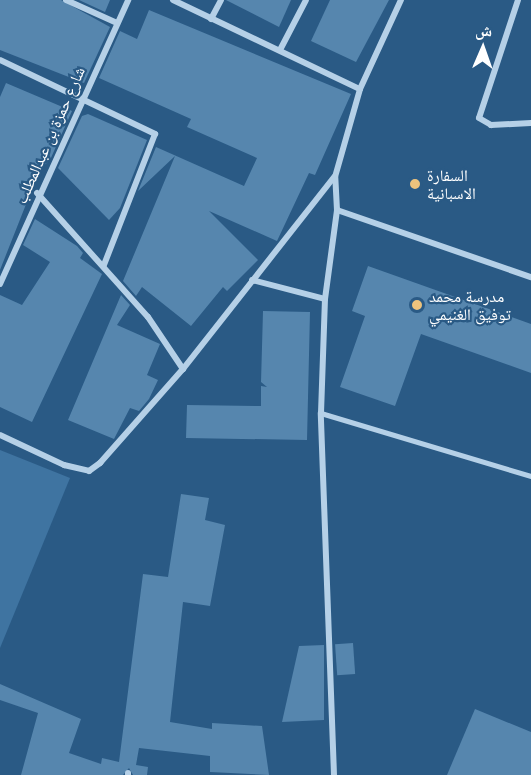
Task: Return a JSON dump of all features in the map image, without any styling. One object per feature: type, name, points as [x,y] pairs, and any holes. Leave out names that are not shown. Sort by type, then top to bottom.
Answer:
[{"type":"street","points":[[66,0],[117,23]]},
{"type":"street","name":"شارع حمزة بن عبدالمطلب","points":[[0,284],[37,193],[128,0]]},
{"type":"street","points":[[173,0],[360,89]]},
{"type":"street","points":[[211,19],[220,0]]},
{"type":"street","points":[[280,50],[306,0]]},
{"type":"street","points":[[334,775],[321,412],[325,299],[337,210],[334,177],[360,89],[401,0]]},
{"type":"street","points":[[518,0],[479,118],[491,125],[531,123]]},
{"type":"street","points":[[0,60],[156,138],[104,265]]},
{"type":"street","points":[[0,435],[89,471],[183,369],[334,177]]},
{"type":"street","points":[[37,193],[104,265],[183,369]]},
{"type":"street","points":[[337,210],[531,277]]},
{"type":"street","points":[[252,280],[325,299]]},
{"type":"lane","points":[[321,412],[531,476]]},
{"type":"shaded area","points":[[0,450],[70,478],[0,648]]},
{"type":"building","points":[[0,0],[61,0],[110,27],[84,83],[0,50]]},
{"type":"building","points":[[79,0],[110,0],[105,12]]},
{"type":"building","points":[[226,0],[291,0],[279,27]]},
{"type":"building","points":[[330,0],[389,0],[356,62],[311,41]]},
{"type":"building","points":[[149,10],[351,94],[315,175],[309,173],[277,241],[209,211],[258,260],[227,291],[223,287],[191,326],[142,287],[136,296],[123,281],[175,156],[138,191],[156,147],[244,186],[257,158],[187,127],[191,119],[99,78],[120,31],[137,39]]},
{"type":"building","points":[[6,83],[72,111],[50,160],[40,169],[0,270],[0,97]]},
{"type":"building","points":[[88,114],[147,140],[120,208],[109,220],[58,168],[82,116]]},
{"type":"building","points":[[35,219],[77,246],[83,253],[80,258],[102,274],[32,422],[0,407],[0,295],[22,305],[50,262],[23,245]]},
{"type":"building","points":[[368,266],[531,324],[531,373],[421,334],[395,406],[340,387],[365,316],[352,311]]},
{"type":"building","points":[[121,295],[130,305],[117,325],[160,344],[147,375],[158,380],[149,399],[139,411],[130,408],[114,439],[68,420]]},
{"type":"building","points":[[263,311],[310,312],[307,440],[186,438],[187,405],[261,406],[261,386],[267,387],[261,382]]},
{"type":"building","points":[[181,494],[209,498],[205,520],[225,525],[210,606],[183,602],[170,722],[212,729],[212,723],[262,726],[269,775],[210,772],[210,756],[139,748],[136,765],[148,767],[147,775],[133,775],[129,768],[123,775],[21,775],[38,713],[0,700],[0,684],[81,719],[69,753],[101,764],[102,758],[119,762],[143,574],[168,577]]},
{"type":"building","points":[[353,643],[355,674],[337,675],[335,644]]},
{"type":"building","points":[[324,645],[324,720],[282,722],[299,646]]},
{"type":"building","points":[[475,709],[531,732],[531,775],[447,775]]},
{"type":"place","name":"السفارة الاسبانية","points":[[415,184]]},
{"type":"place","name":"مدرسة محمد توفيق الغنيمي","points":[[417,305]]}]
